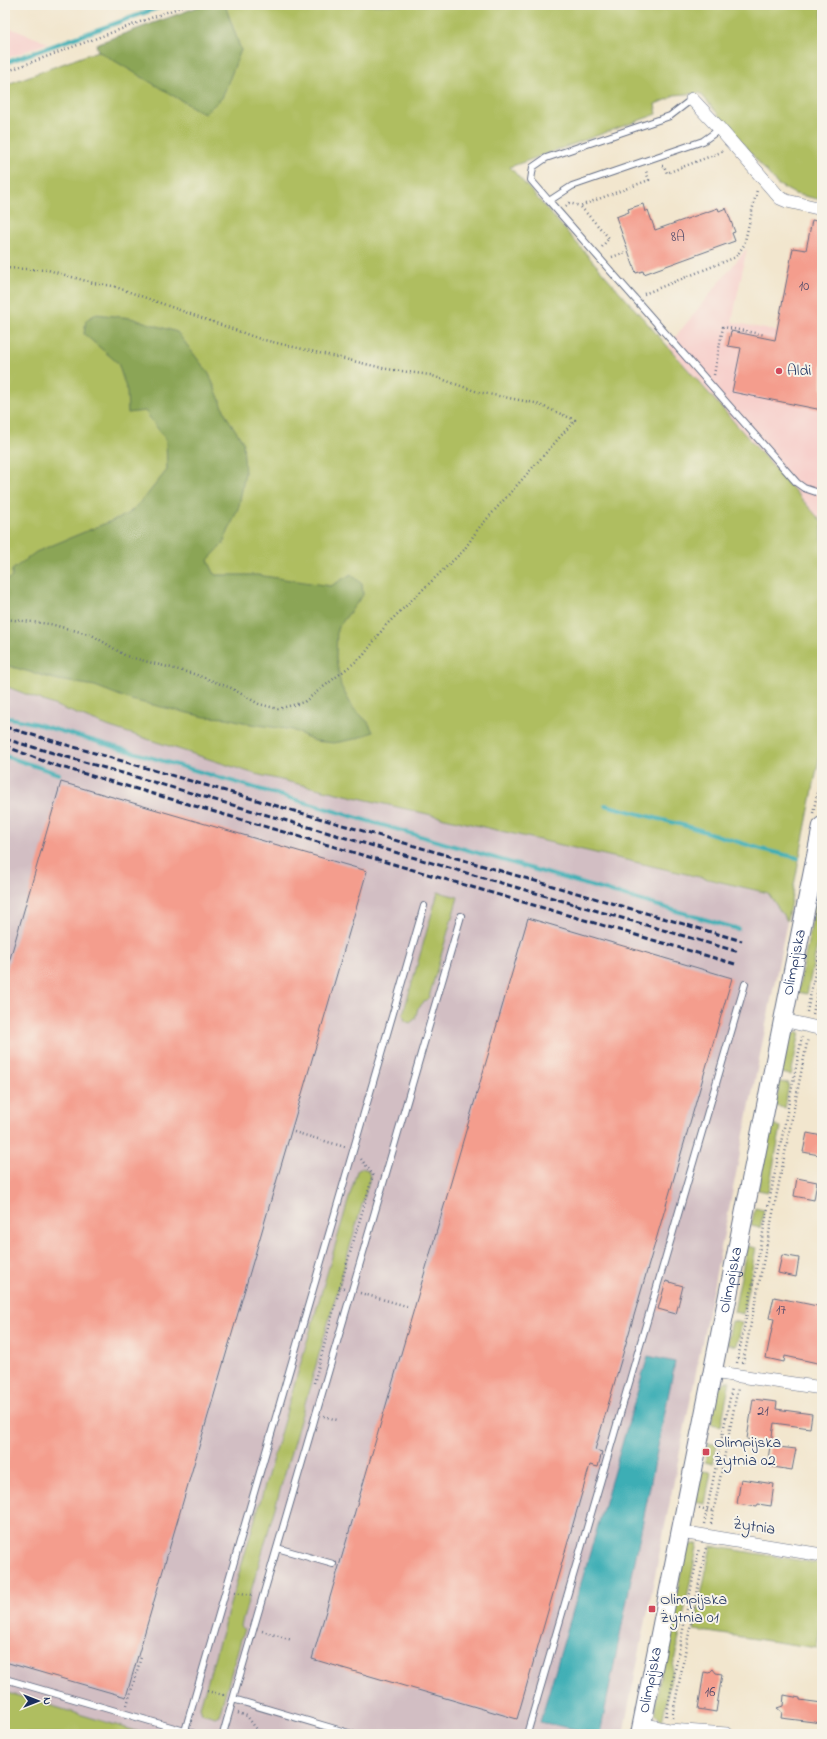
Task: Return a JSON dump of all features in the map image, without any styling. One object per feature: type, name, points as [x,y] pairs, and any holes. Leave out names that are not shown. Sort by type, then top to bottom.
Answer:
[{"type":"street","points":[[692,99],[780,198],[822,209]]},
{"type":"street","name":"Olimpijska","points":[[641,1729],[822,826]]},
{"type":"street","points":[[783,1020],[812,1027]]},
{"type":"street","points":[[712,1372],[822,1388]]},
{"type":"street","name":"Żytnia","points":[[681,1532],[705,1537],[822,1554]]},
{"type":"street","points":[[641,1729],[726,1734]]},
{"type":"lane","points":[[692,99],[670,116],[546,158],[533,167],[531,180],[798,483],[808,490],[822,494]]},
{"type":"lane","points":[[549,202],[572,186],[703,141],[720,129]]},
{"type":"lane","points":[[185,1731],[424,906]]},
{"type":"lane","points":[[223,1734],[461,916]]},
{"type":"lane","points":[[528,1734],[746,984]]},
{"type":"lane","points":[[277,1548],[333,1564]]},
{"type":"lane","points":[[5,1679],[195,1734]]},
{"type":"lane","points":[[233,1699],[352,1734]]},
{"type":"path","points":[[5,72],[186,5]]},
{"type":"path","points":[[656,168],[664,166],[667,173],[726,150]]},
{"type":"path","points":[[616,263],[601,247],[609,238],[580,206],[649,180],[646,171],[651,169]]},
{"type":"path","points":[[639,289],[644,294],[736,257],[744,246],[757,186]]},
{"type":"path","points":[[611,258],[626,252]]},
{"type":"path","points":[[5,268],[48,270],[93,283],[113,286],[260,339],[387,369],[430,375],[478,392],[535,403],[575,420],[478,529],[464,550],[386,625],[363,656],[304,702],[278,709],[259,704],[231,688],[194,674],[126,656],[92,635],[50,624],[5,619]]},
{"type":"path","points":[[712,386],[723,327],[765,335]]},
{"type":"path","points":[[666,1730],[737,1376],[812,1027],[822,938]]},
{"type":"path","points":[[666,1730],[737,1376],[812,1027],[822,967]]},
{"type":"path","points":[[233,1599],[236,1591],[252,1595],[254,1588]]},
{"type":"path","points":[[125,1714],[141,1657]]},
{"type":"path","points":[[198,1688],[207,1691],[210,1683]]},
{"type":"shaded area","points":[[5,26],[48,43],[5,59]]},
{"type":"shaded area","points":[[747,248],[732,322],[822,341],[822,522],[668,346]]},
{"type":"shaded area","points":[[5,686],[110,727],[255,774],[769,894],[787,921],[623,1734],[146,1734],[5,1692]]},
{"type":"green space","points":[[203,5],[225,5],[241,50],[222,98],[204,114],[98,51],[96,44]]},
{"type":"green space","points":[[223,5],[822,5],[822,200],[795,194],[777,184],[700,93],[674,95],[669,99],[655,104],[657,114],[510,167],[822,522],[822,744],[787,921],[768,893],[255,774],[110,727],[5,686],[5,85]]},
{"type":"green space","points":[[96,314],[131,318],[177,332],[209,374],[227,417],[243,442],[245,473],[239,506],[223,544],[208,560],[215,575],[257,575],[331,586],[351,574],[362,584],[363,595],[337,629],[336,658],[341,686],[353,708],[368,722],[373,732],[355,739],[334,743],[315,741],[293,730],[251,724],[227,718],[205,717],[131,700],[95,686],[58,680],[5,665],[5,581],[12,577],[12,570],[36,552],[128,514],[146,496],[167,470],[166,440],[145,411],[128,413],[127,391],[118,363],[84,334],[86,320]]},
{"type":"green space","points":[[438,892],[458,897],[429,997],[418,1008],[415,1019],[410,1023],[405,1021],[403,1014]]},
{"type":"green space","points":[[815,906],[822,908],[822,922],[807,994],[798,992]]},
{"type":"green space","points":[[796,1032],[800,1032],[791,1075],[781,1073],[789,1037]]},
{"type":"green space","points":[[780,1082],[789,1083],[785,1108],[775,1106]]},
{"type":"green space","points":[[771,1125],[781,1127],[768,1192],[758,1190]]},
{"type":"green space","points":[[362,1168],[368,1170],[370,1177],[241,1626],[244,1629],[219,1715],[215,1717],[202,1713],[200,1707],[357,1171]]},
{"type":"green space","points":[[755,1208],[764,1210],[760,1228],[751,1226]]},
{"type":"green space","points":[[747,1246],[756,1248],[743,1314],[734,1312]]},
{"type":"green space","points":[[732,1321],[742,1323],[737,1346],[727,1344]]},
{"type":"green space","points":[[730,1381],[721,1426],[711,1424],[719,1387],[725,1382]]},
{"type":"green space","points":[[709,1443],[717,1445],[713,1464],[705,1462]]},
{"type":"green space","points":[[702,1471],[711,1472],[705,1504],[695,1502]]},
{"type":"green space","points":[[698,1543],[662,1722],[655,1713],[655,1706],[685,1551],[690,1545]]},
{"type":"green space","points":[[711,1546],[822,1564],[822,1613],[817,1648],[694,1630]]},
{"type":"green space","points":[[5,1692],[146,1734],[5,1734]]},
{"type":"water","points":[[648,1356],[675,1362],[600,1734],[540,1722]]},
{"type":"building","points":[[643,204],[645,212],[648,210],[655,230],[718,208],[719,211],[726,208],[735,232],[732,233],[735,241],[644,274],[643,271],[636,273],[616,217],[629,212],[628,209]]},
{"type":"building","points":[[812,220],[822,222],[822,410],[732,392],[741,348],[728,346],[731,331],[775,340],[793,248],[806,250]]},
{"type":"building","points":[[61,782],[367,871],[126,1697],[5,1662],[5,976]]},
{"type":"building","points":[[528,918],[732,978],[595,1450],[602,1452],[598,1467],[590,1465],[517,1719],[312,1659]]},
{"type":"building","points":[[807,1133],[822,1136],[819,1155],[803,1152]]},
{"type":"building","points":[[797,1178],[817,1182],[814,1200],[794,1196]]},
{"type":"building","points":[[782,1255],[799,1258],[796,1277],[778,1273]]},
{"type":"building","points":[[666,1281],[683,1286],[676,1314],[658,1309]]},
{"type":"building","points":[[774,1297],[822,1307],[822,1364],[785,1356],[784,1362],[766,1358],[774,1319],[769,1318]]},
{"type":"building","points":[[753,1399],[777,1402],[776,1409],[812,1414],[810,1428],[774,1423],[771,1442],[747,1439]]},
{"type":"building","points":[[770,1446],[796,1449],[792,1470],[767,1466]]},
{"type":"building","points":[[741,1479],[774,1484],[771,1506],[758,1504],[757,1507],[737,1504]]},
{"type":"building","points":[[713,1669],[716,1673],[722,1674],[716,1712],[698,1709],[704,1672],[709,1673]]},
{"type":"building","points":[[784,1695],[800,1698],[800,1700],[822,1703],[822,1723],[781,1718],[782,1712],[777,1708],[783,1706]]},
{"type":"waterway","points":[[5,63],[166,5]]},
{"type":"waterway","points":[[5,717],[33,723],[738,929]]},
{"type":"waterway","points":[[5,756],[59,774]]},
{"type":"waterway","points":[[605,805],[690,827],[761,849],[798,858]]},
{"type":"railway","points":[[5,727],[742,941]]},
{"type":"railway","points":[[5,739],[739,952]]},
{"type":"railway","points":[[5,746],[51,764],[735,964]]},
{"type":"place","name":"Aldi","points":[[779,371]]},
{"type":"place","name":"Olimpijska Żytnia 02","points":[[706,1452]]},
{"type":"place","name":"Olimpijska Żytnia 01","points":[[652,1609]]}]
